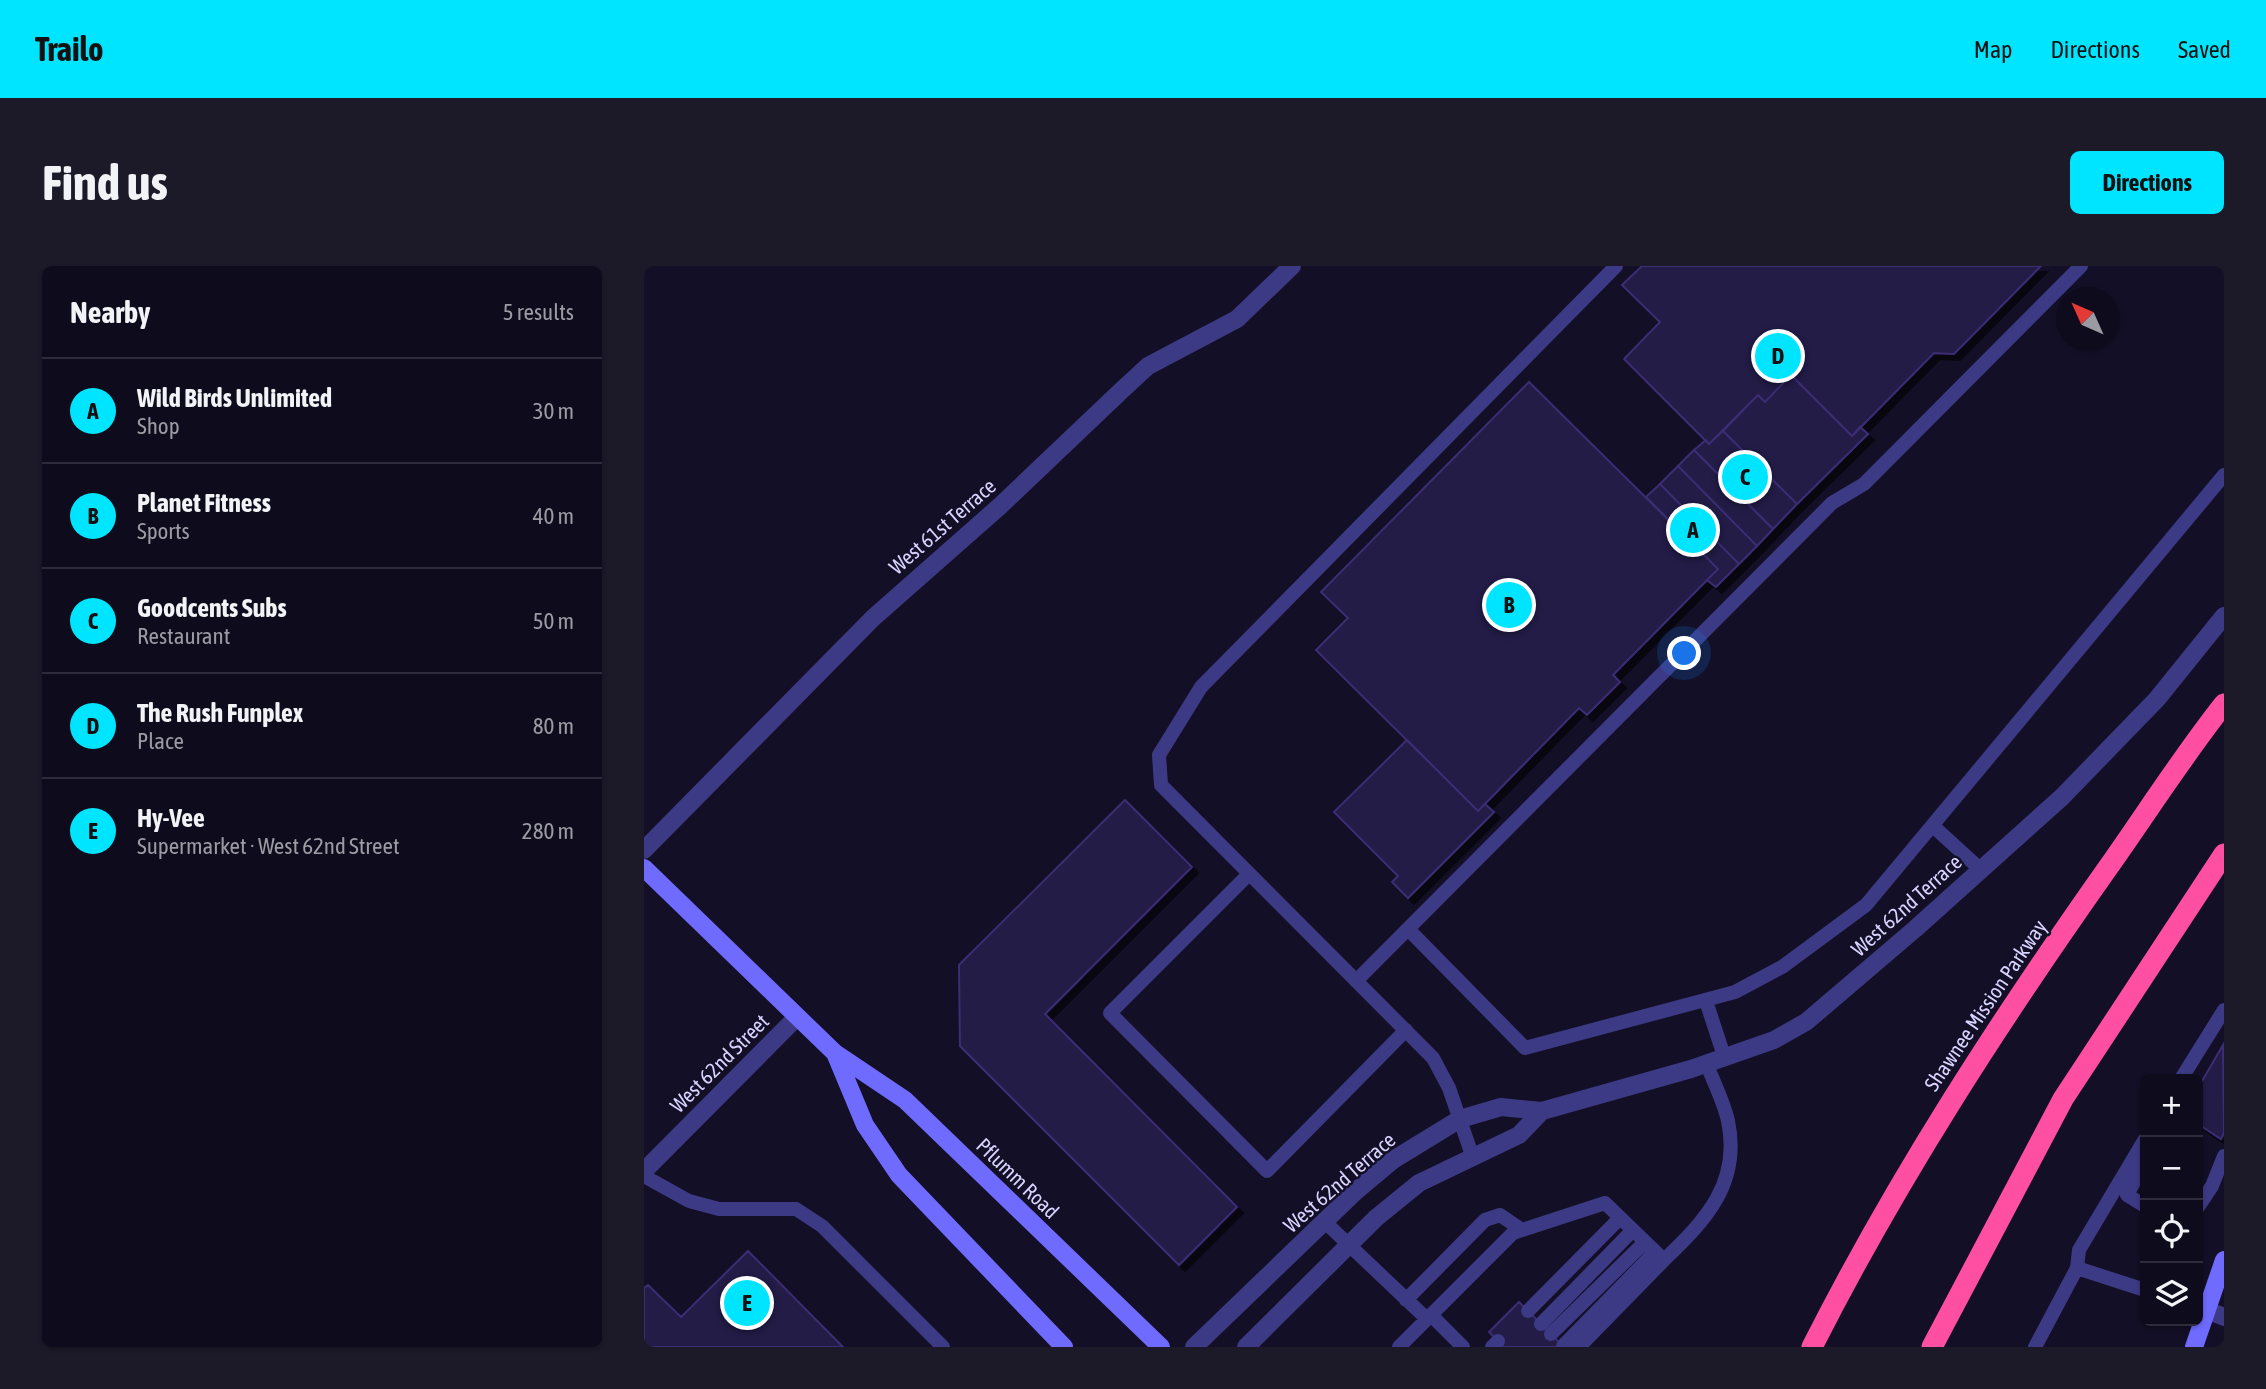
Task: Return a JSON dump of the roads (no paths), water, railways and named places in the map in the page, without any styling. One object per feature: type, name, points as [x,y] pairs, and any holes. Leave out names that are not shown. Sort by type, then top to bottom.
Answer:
[{"type":"highway","name":"Shawnee Mission Parkway","points":[[1812,1347],[1894,1195],[1957,1090],[2031,978],[2221,714]]},
{"type":"highway","points":[[1932,1347],[2063,1099],[2224,854]]},
{"type":"main road","name":"Pflumm Road","points":[[644,868],[835,1053],[905,1100],[1161,1347]]},
{"type":"main road","name":"Pflumm Road","points":[[835,1053],[865,1125],[899,1175],[1064,1347]]},
{"type":"main road","points":[[2203,1307],[2224,1260]]},
{"type":"main road","points":[[2194,1347],[2198,1326]]},
{"type":"street","name":"West 61st Terrace","points":[[644,849],[873,618],[1000,506],[1148,366],[1237,319],[1292,266]]},
{"type":"street","name":"West 62nd Terrace","points":[[1194,1347],[1393,1160],[1460,1119],[1501,1107],[1542,1111],[1707,1065],[1774,1040],[1806,1022],[1915,929],[2062,797],[2157,699],[2224,616]]},
{"type":"street","name":"West 62nd Street","points":[[644,1173],[797,1017]]},
{"type":"street","name":"West 62nd Terrace","points":[[1246,1347],[1348,1245],[1419,1183],[1472,1155],[1519,1135],[1542,1111]]},
{"type":"street","points":[[2203,1309],[2224,1317]]},
{"type":"lane","points":[[1472,1155],[1449,1088],[1433,1058],[1161,785],[1159,755],[1201,687],[1616,266]]},
{"type":"lane","points":[[1356,981],[1823,512],[1864,484],[2081,266]]},
{"type":"lane","points":[[1408,929],[1524,1048],[1735,992],[1782,967],[1866,905],[2224,475]]},
{"type":"lane","points":[[1933,826],[1980,869]]},
{"type":"lane","points":[[1249,874],[1110,1013],[1267,1171],[1406,1030]]},
{"type":"lane","points":[[1706,1001],[1725,1059]]},
{"type":"lane","points":[[2184,1074],[2224,1010]]},
{"type":"lane","points":[[1633,1230],[1546,1329],[1655,1251],[1703,1222],[1724,1184],[1732,1147],[1728,1118],[1707,1065]]},
{"type":"lane","points":[[2035,1347],[2077,1268],[2079,1250],[2140,1147]]},
{"type":"lane","points":[[2202,1200],[2212,1186],[2224,1156]]},
{"type":"lane","points":[[644,1173],[689,1202],[719,1209],[796,1209],[822,1226],[943,1347]]},
{"type":"lane","points":[[2140,1175],[2127,1195],[2140,1203]]},
{"type":"lane","points":[[1399,1347],[1513,1233],[1605,1203],[1655,1251]]},
{"type":"lane","points":[[1406,1300],[1485,1220],[1500,1215],[1522,1230]]},
{"type":"lane","points":[[1528,1311],[1620,1218]]},
{"type":"lane","points":[[1325,1222],[1406,1300],[1463,1347]]},
{"type":"lane","points":[[1563,1346],[1655,1251]]},
{"type":"lane","points":[[1579,1347],[1655,1251]]},
{"type":"lane","points":[[2077,1268],[2140,1288]]},
{"type":"place","name":"The Rush Funplex","points":[[1778,356]]},
{"type":"place","name":"Goodcents Subs","points":[[1745,477]]},
{"type":"place","name":"Wild Birds Unlimited","points":[[1693,530]]},
{"type":"place","name":"Planet Fitness","points":[[1509,605]]},
{"type":"place","name":"Hy-Vee","points":[[747,1303]]}]
